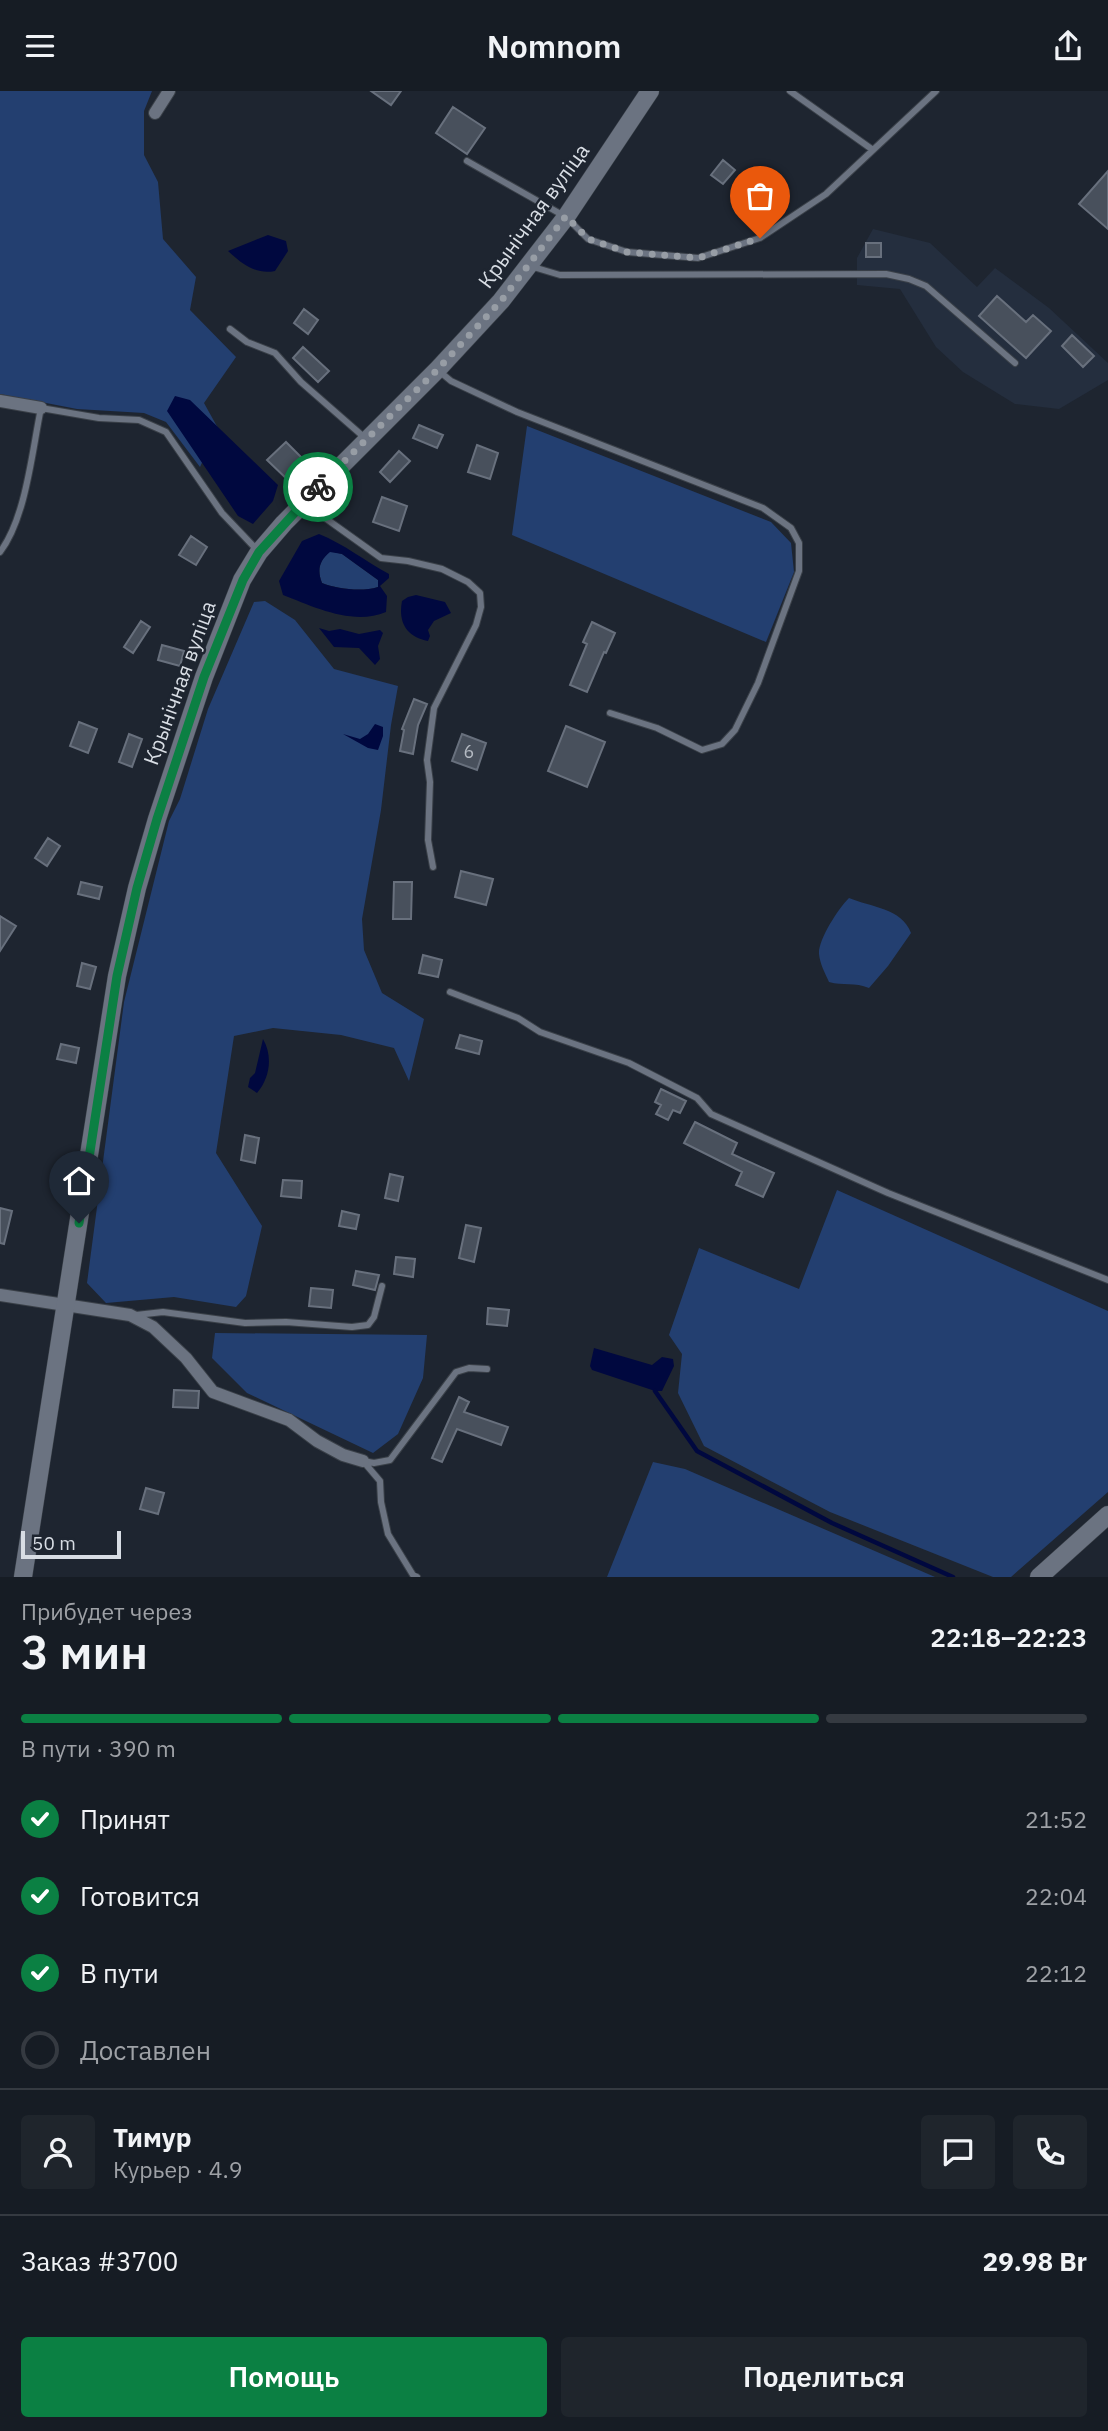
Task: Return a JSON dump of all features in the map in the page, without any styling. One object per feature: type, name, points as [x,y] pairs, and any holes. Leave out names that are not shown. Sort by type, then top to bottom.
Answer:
[{"type":"street","points":[[155,113],[169,91]]},
{"type":"street","name":"Крынічная вуліца","points":[[23,1577],[117,976],[137,888],[204,677],[243,580],[259,552],[304,502],[438,369],[501,301],[566,216],[650,91]]},
{"type":"street","points":[[0,401],[41,408]]},
{"type":"street","points":[[0,1295],[130,1315],[153,1327],[186,1358],[213,1392],[289,1420],[317,1441],[343,1455],[363,1461]]},
{"type":"street","points":[[1039,1577],[1108,1515]]},
{"type":"lane","points":[[790,91],[873,150]]},
{"type":"lane","points":[[467,161],[566,216],[588,239],[627,252],[698,258],[760,238],[826,194],[936,91]]},
{"type":"lane","points":[[528,265],[559,275],[886,274],[926,286],[1014,363]]},
{"type":"lane","points":[[230,329],[247,342],[275,353],[301,382],[366,439]]},
{"type":"lane","points":[[438,369],[451,381],[471,391],[763,508],[791,528],[799,543],[799,571],[758,683],[735,730],[722,744],[702,750],[657,728],[610,713]]},
{"type":"lane","points":[[0,552],[10,538],[22,501],[41,408],[99,418],[139,420],[166,432],[222,513],[259,552]]},
{"type":"lane","points":[[304,502],[381,558],[442,569],[468,582],[480,593],[481,607],[476,625],[434,708],[426,760],[430,782],[428,840],[433,867]]},
{"type":"lane","points":[[450,992],[518,1018],[540,1032],[629,1063],[697,1098],[711,1114],[888,1193],[1108,1280]]},
{"type":"lane","points":[[130,1315],[163,1313],[245,1323],[286,1321],[352,1327],[368,1325],[374,1317],[382,1286]]},
{"type":"lane","points":[[363,1461],[373,1463],[390,1460],[456,1373],[469,1368],[486,1369]]},
{"type":"lane","points":[[363,1461],[380,1481],[381,1502],[388,1534],[413,1576],[417,1577]]},
{"type":"shaded area","points":[[0,91],[152,91],[144,111],[144,155],[158,182],[163,239],[196,277],[190,310],[236,357],[204,403],[224,439],[205,456],[200,467],[166,422],[144,413],[77,409],[0,394]]},
{"type":"shaded area","points":[[873,229],[930,243],[977,287],[995,268],[1049,308],[1108,363],[1108,380],[1059,409],[1015,404],[963,372],[936,347],[900,289],[857,285],[857,258]]},
{"type":"shaded area","points":[[268,235],[286,241],[288,251],[275,271],[250,267],[228,251]]},
{"type":"shaded area","points":[[175,396],[190,400],[278,485],[273,501],[253,524],[238,516],[167,411]]},
{"type":"shaded area","points":[[527,426],[771,522],[791,543],[794,572],[766,642],[512,535]]},
{"type":"shaded area","points":[[319,534],[389,574],[389,578],[380,586],[387,596],[386,612],[373,616],[347,616],[283,595],[279,581],[302,541]],"holes":[[[330,552],[342,554],[378,580],[378,587],[350,589],[322,583],[319,570],[323,559]]]},
{"type":"shaded area","points":[[330,551],[342,554],[378,580],[378,587],[350,589],[322,583],[320,566]]},
{"type":"shaded area","points":[[416,595],[445,602],[451,613],[434,621],[428,630],[428,641],[409,632],[401,616],[402,601]]},
{"type":"shaded area","points":[[265,601],[295,620],[334,669],[398,686],[381,810],[362,919],[364,950],[382,993],[424,1019],[409,1081],[394,1048],[341,1035],[273,1028],[234,1036],[216,1153],[262,1226],[246,1296],[236,1307],[174,1297],[106,1303],[87,1283],[124,1002],[169,821],[180,799],[208,709],[254,602]]},
{"type":"shaded area","points":[[319,628],[329,631],[340,629],[359,634],[380,630],[383,633],[378,646],[380,659],[375,665],[359,648],[334,647]]},
{"type":"shaded area","points":[[375,724],[383,727],[378,750],[368,748],[343,734],[360,739],[368,734]]},
{"type":"shaded area","points":[[849,898],[893,913],[907,925],[911,933],[869,988],[829,982],[819,954],[825,933]]},
{"type":"shaded area","points":[[263,1039],[269,1067],[265,1081],[257,1093],[248,1087],[250,1078],[255,1073]]},
{"type":"shaded area","points":[[837,1190],[1108,1311],[1108,1492],[1011,1577],[993,1577],[830,1512],[704,1446],[678,1393],[682,1354],[669,1335],[699,1248],[799,1289]]},
{"type":"shaded area","points":[[215,1333],[427,1335],[423,1378],[398,1434],[373,1453],[247,1393],[212,1358]]},
{"type":"shaded area","points":[[594,1348],[652,1365],[662,1357],[673,1359],[674,1366],[662,1391],[655,1391],[592,1370],[590,1366]]},
{"type":"shaded area","points":[[653,1462],[685,1469],[935,1577],[607,1577]]},
{"type":"building","points":[[371,91],[401,91],[391,105]]},
{"type":"building","points":[[453,107],[485,128],[467,154],[436,133]]},
{"type":"building","points":[[723,160],[735,170],[723,184],[711,175]]},
{"type":"building","points":[[1108,171],[1108,229],[1079,204]]},
{"type":"building","points":[[866,243],[881,243],[881,257],[866,257]]},
{"type":"building","points":[[997,296],[1026,322],[1033,315],[1051,331],[1026,358],[979,316]]},
{"type":"building","points":[[304,309],[318,320],[308,334],[294,323]]},
{"type":"building","points":[[1072,335],[1094,356],[1083,367],[1062,346]]},
{"type":"building","points":[[303,347],[329,371],[318,382],[293,358]]},
{"type":"building","points":[[419,425],[443,435],[437,448],[413,438]]},
{"type":"building","points":[[286,442],[307,463],[289,481],[267,460]]},
{"type":"building","points":[[477,445],[498,453],[490,479],[468,472]]},
{"type":"building","points":[[399,451],[410,461],[390,482],[380,472]]},
{"type":"building","points":[[382,497],[407,506],[399,531],[373,522]]},
{"type":"building","points":[[191,536],[207,547],[196,565],[179,555]]},
{"type":"building","points":[[141,621],[150,627],[133,653],[124,647]]},
{"type":"building","points":[[592,622],[615,633],[587,692],[570,685],[587,644],[583,642]]},
{"type":"building","points":[[162,645],[184,651],[180,666],[158,660]]},
{"type":"building","points":[[414,699],[427,704],[418,725],[413,754],[400,751],[402,729]]},
{"type":"building","points":[[79,722],[97,729],[88,753],[70,746]]},
{"type":"building","points":[[566,726],[605,742],[587,787],[548,771]]},
{"type":"building","points":[[129,734],[142,739],[132,767],[119,762]]},
{"type":"building","points":[[462,734],[486,743],[477,770],[452,761]]},
{"type":"building","points":[[48,838],[60,846],[47,866],[35,858]]},
{"type":"building","points":[[461,871],[493,879],[486,905],[455,897]]},
{"type":"building","points":[[81,882],[102,887],[99,899],[78,894]]},
{"type":"building","points":[[394,882],[412,882],[411,919],[393,919]]},
{"type":"building","points":[[0,916],[16,926],[0,951]]},
{"type":"building","points":[[423,955],[442,960],[438,977],[419,973]]},
{"type":"building","points":[[82,963],[96,967],[90,989],[77,986]]},
{"type":"building","points":[[460,1035],[482,1041],[479,1054],[456,1048]]},
{"type":"building","points":[[61,1044],[79,1048],[76,1063],[57,1059]]},
{"type":"building","points":[[661,1089],[686,1101],[680,1113],[673,1110],[668,1120],[656,1114],[661,1105],[655,1102]]},
{"type":"building","points":[[695,1122],[737,1143],[732,1154],[774,1173],[763,1197],[736,1185],[742,1172],[684,1143]]},
{"type":"building","points":[[245,1135],[259,1138],[255,1163],[241,1160]]},
{"type":"building","points":[[390,1174],[403,1177],[398,1201],[385,1198]]},
{"type":"building","points":[[283,1180],[302,1181],[301,1198],[281,1196]]},
{"type":"building","points":[[0,1208],[12,1211],[4,1244],[0,1243]]},
{"type":"building","points":[[342,1211],[359,1215],[356,1229],[339,1226]]},
{"type":"building","points":[[466,1225],[481,1228],[474,1262],[459,1258]]},
{"type":"building","points":[[396,1257],[415,1259],[413,1277],[394,1274]]},
{"type":"building","points":[[356,1271],[379,1275],[375,1290],[353,1285]]},
{"type":"building","points":[[311,1288],[333,1290],[331,1308],[309,1306]]},
{"type":"building","points":[[488,1308],[509,1310],[507,1326],[487,1324]]},
{"type":"building","points":[[174,1390],[199,1391],[198,1408],[173,1407]]},
{"type":"building","points":[[459,1397],[469,1402],[464,1412],[508,1427],[501,1445],[457,1429],[442,1462],[432,1458]]},
{"type":"building","points":[[146,1488],[164,1493],[158,1514],[140,1509]]},
{"type":"waterway","points":[[655,1391],[697,1451],[832,1523],[953,1577]]},
{"type":"way so far","points":[[318,487],[438,369],[501,301],[566,216],[588,239],[627,252],[698,258],[760,238]]},
{"type":"route","points":[[79,1223],[117,976],[137,888],[157,819],[204,677],[243,580],[259,552],[318,487]]}]
